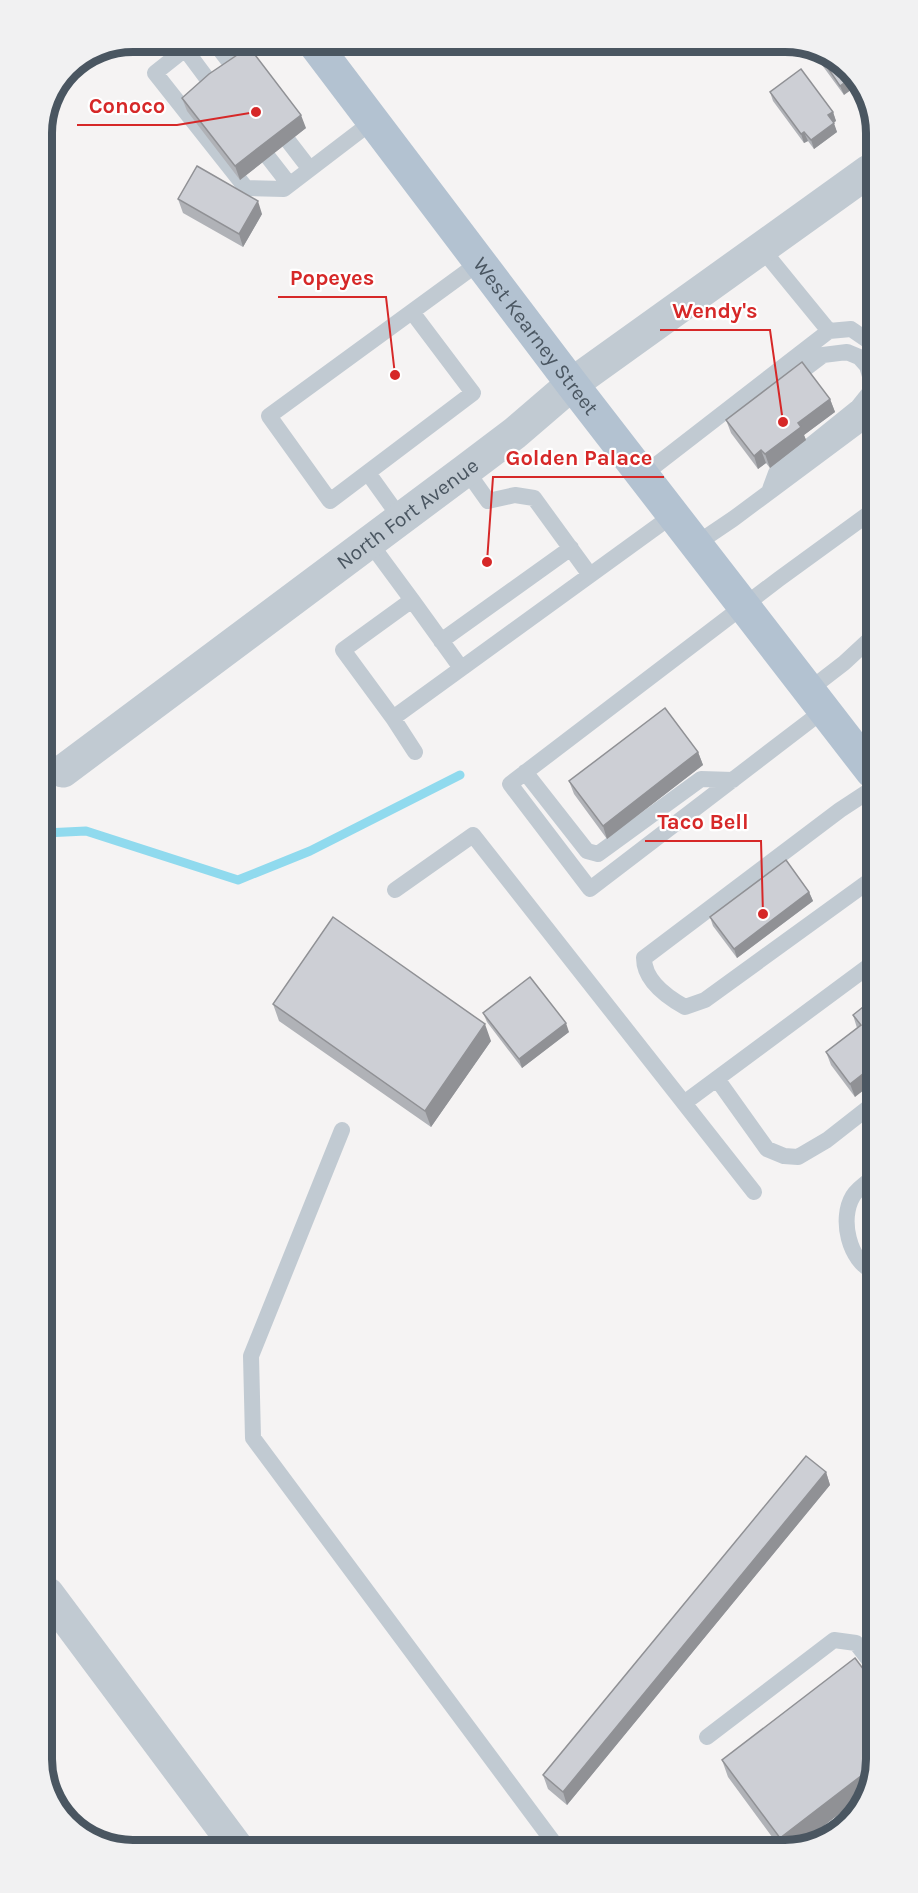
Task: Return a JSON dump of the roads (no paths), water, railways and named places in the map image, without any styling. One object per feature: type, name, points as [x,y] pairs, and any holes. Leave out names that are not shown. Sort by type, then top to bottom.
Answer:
[{"type":"main road","name":"West Kearney Street","points":[[321,52],[572,384],[866,764]]},
{"type":"street","name":"North Fort Avenue","points":[[63,771],[402,519],[515,433],[572,384],[866,173]]},
{"type":"street","points":[[52,1599],[232,1840]]},
{"type":"lane","points":[[180,52],[155,72],[246,189],[284,189],[373,121]]},
{"type":"lane","points":[[194,52],[214,88]]},
{"type":"lane","points":[[222,52],[237,72]]},
{"type":"lane","points":[[289,142],[309,168]]},
{"type":"lane","points":[[268,157],[289,184]]},
{"type":"lane","points":[[762,249],[829,331]]},
{"type":"lane","points":[[412,312],[473,393],[330,501],[269,416],[480,262]]},
{"type":"lane","points":[[643,475],[829,331],[851,329],[866,339]]},
{"type":"lane","points":[[725,411],[754,404],[823,356],[847,351],[859,357],[866,365]]},
{"type":"lane","points":[[769,492],[776,473],[858,407],[866,397]]},
{"type":"lane","points":[[696,544],[866,420]]},
{"type":"lane","points":[[466,470],[488,501],[515,495],[534,498],[590,575]]},
{"type":"lane","points":[[368,473],[402,519]]},
{"type":"lane","points":[[393,718],[674,515]]},
{"type":"lane","points":[[866,516],[743,606],[510,784],[590,889],[733,780],[817,700],[844,663],[866,643]]},
{"type":"lane","points":[[370,543],[461,669]]},
{"type":"lane","points":[[441,641],[571,548]]},
{"type":"lane","points":[[412,600],[343,650],[415,752]]},
{"type":"lane","points":[[525,772],[587,851],[598,854],[701,779],[733,780]]},
{"type":"lane","points":[[866,793],[840,810],[644,958],[644,968],[651,980],[669,998],[685,1007],[705,1000],[866,883]]},
{"type":"lane","points":[[395,890],[473,836],[754,1192]]},
{"type":"lane","points":[[684,1103],[866,968]]},
{"type":"lane","points":[[717,1079],[767,1149],[783,1156],[798,1157],[827,1140],[866,1109]]},
{"type":"lane","points":[[342,1130],[251,1356],[253,1438],[553,1840]]},
{"type":"lane","points":[[866,1184],[853,1196],[847,1212],[851,1250],[866,1267]]},
{"type":"lane","points":[[707,1737],[834,1640],[856,1643],[866,1656]]},
{"type":"waterway","points":[[53,833],[86,831],[238,880],[310,851],[460,775]]},
{"type":"place","name":"Conoco","points":[[256,112]]},
{"type":"place","name":"Popeyes","points":[[395,375]]},
{"type":"place","name":"Wendy's","points":[[783,422]]},
{"type":"place","name":"Golden Palace","points":[[487,562]]},
{"type":"place","name":"Taco Bell","points":[[763,914]]}]
